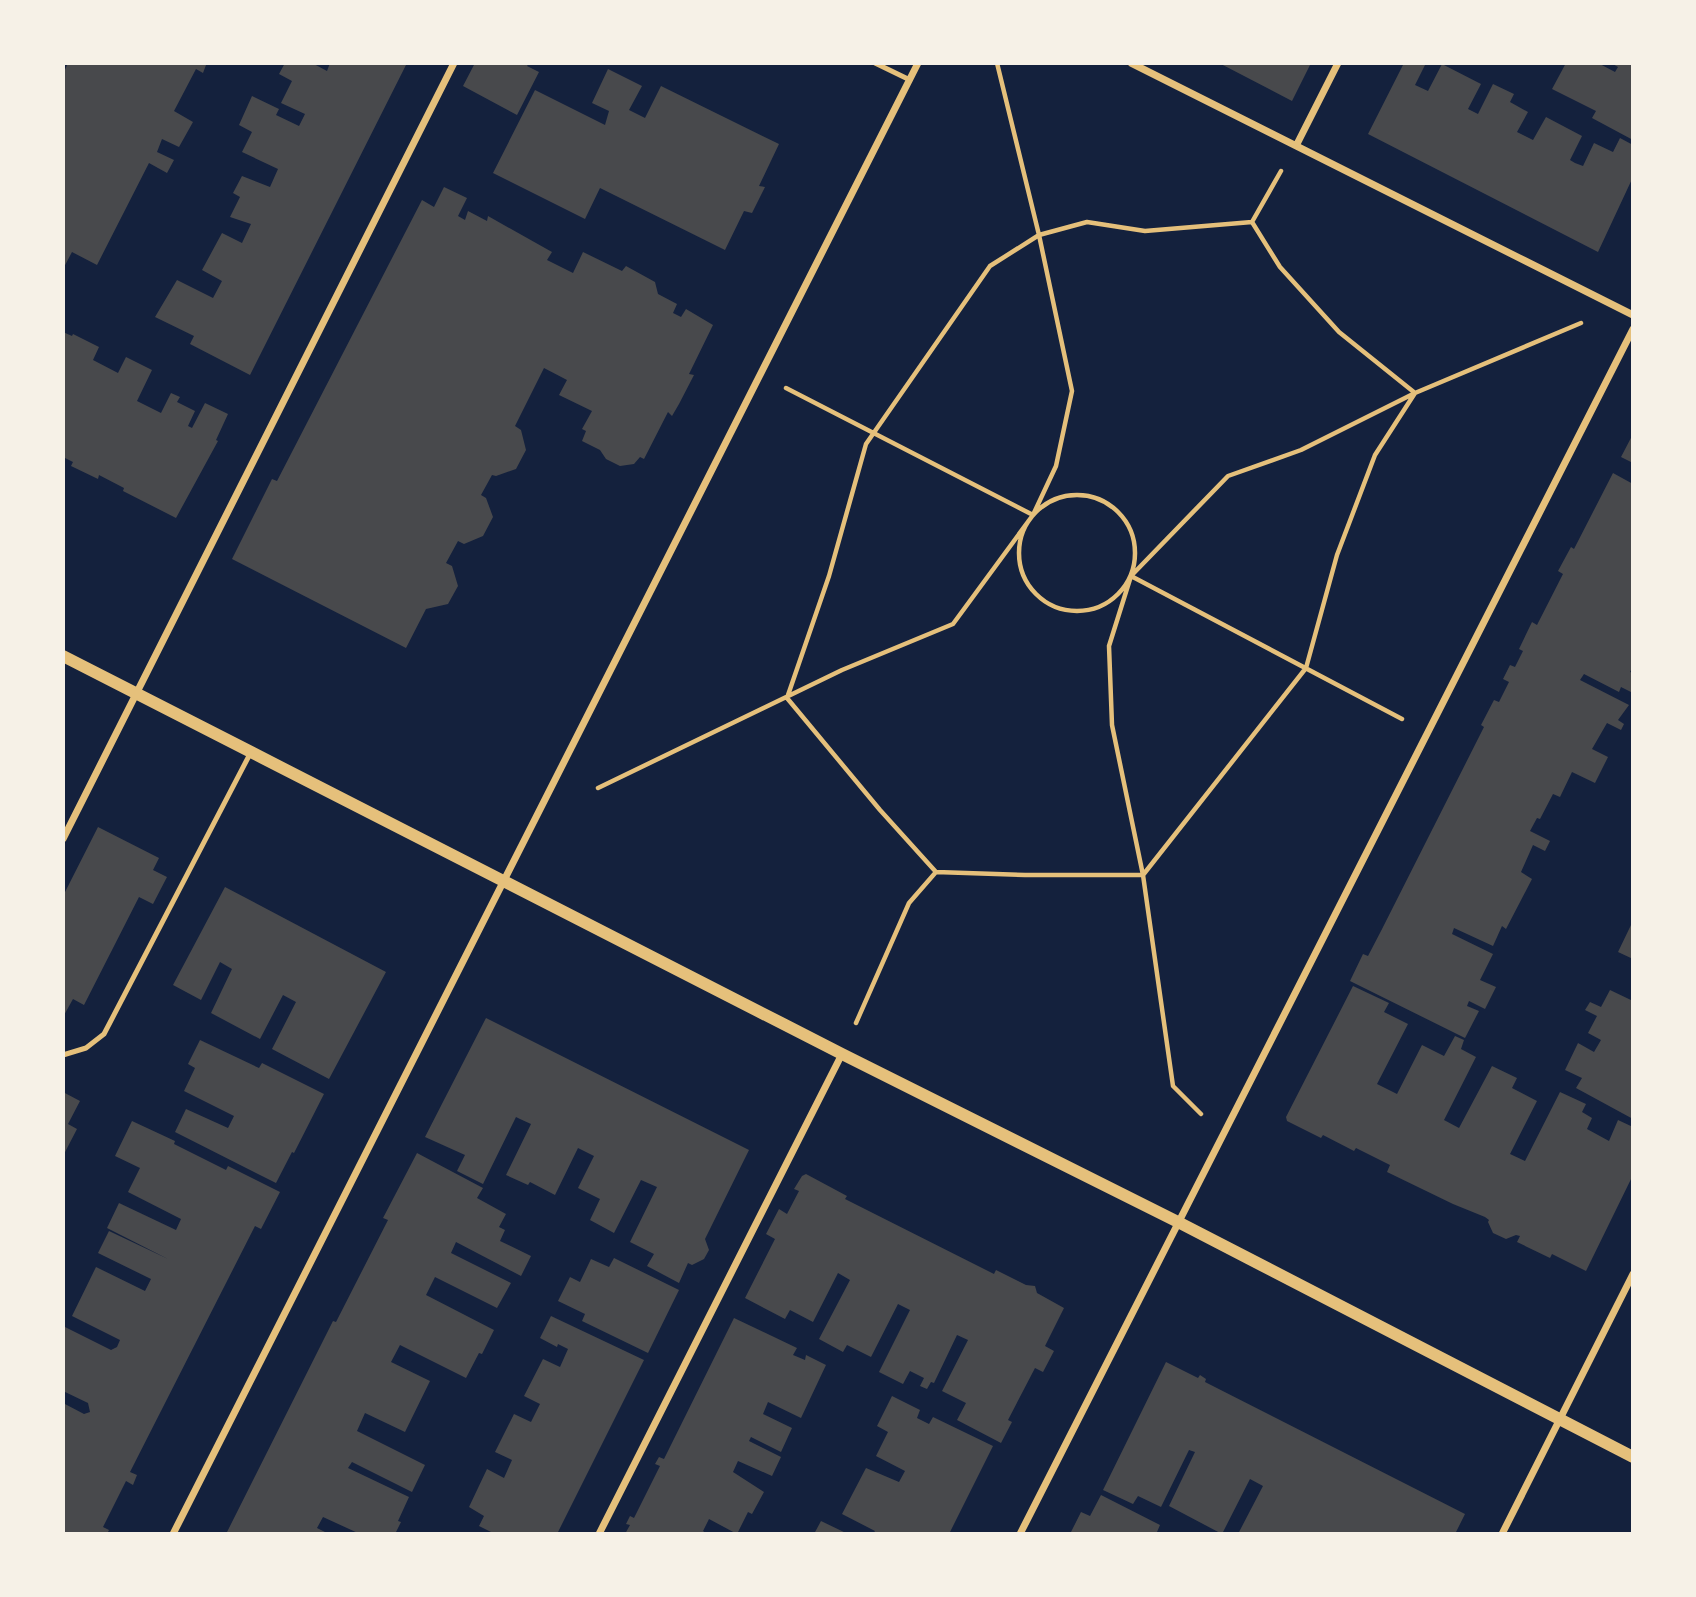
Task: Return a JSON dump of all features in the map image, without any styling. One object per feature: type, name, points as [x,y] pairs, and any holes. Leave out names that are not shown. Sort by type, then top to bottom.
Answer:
[{"type":"street","points":[[63,839],[454,63]]},
{"type":"street","points":[[173,1534],[918,63]]},
{"type":"street","points":[[1131,63],[1633,315]]},
{"type":"street","points":[[1296,146],[1338,63]]},
{"type":"street","points":[[1020,1534],[1633,329]]},
{"type":"street","points":[[63,656],[842,1054],[1178,1222],[1633,1457]]},
{"type":"street","points":[[599,1534],[842,1054]]},
{"type":"street","points":[[1502,1534],[1633,1274]]},
{"type":"lane","points":[[875,63],[910,79]]},
{"type":"lane","points":[[63,1055],[86,1048],[104,1034],[251,752]]},
{"type":"path","points":[[997,63],[1039,235],[1072,391],[1056,466],[1020,542],[1019,562],[1024,577],[1035,594],[1046,603],[1065,610],[1085,611],[1104,604],[1228,476],[1301,450],[1415,393],[1583,322],[1627,341]]},
{"type":"path","points":[[1252,222],[1296,146]]},
{"type":"path","points":[[787,698],[829,576],[866,444],[990,266],[1039,235],[1087,222],[1146,231],[1252,222]]},
{"type":"path","points":[[1252,222],[1280,267],[1339,332],[1415,393]]},
{"type":"path","points":[[760,375],[1033,515]]},
{"type":"path","points":[[1143,875],[1306,668],[1337,555],[1375,455],[1415,393]]},
{"type":"path","points":[[598,788],[842,670],[953,624],[1033,515],[1049,502],[1068,495],[1083,495],[1103,501],[1124,518],[1133,536],[1136,556],[1110,646],[1112,726],[1143,875],[1172,1086],[1223,1134]]},
{"type":"path","points":[[1131,576],[1427,733]]},
{"type":"path","points":[[787,698],[880,810],[936,872],[1143,875]]},
{"type":"path","points":[[842,1054],[909,903],[936,872]]},
{"type":"building","points":[[68,63],[206,65],[203,73],[196,69],[174,111],[193,122],[179,147],[162,139],[157,152],[174,160],[167,173],[149,163],[97,265],[72,252],[63,269],[63,74]]},
{"type":"building","points":[[285,63],[312,63],[327,71],[330,63],[407,63],[250,375],[190,344],[194,336],[155,317],[177,280],[213,298],[222,281],[202,270],[222,233],[242,243],[251,224],[230,217],[240,197],[233,193],[242,176],[270,187],[278,169],[242,152],[252,132],[239,125],[252,96],[279,109],[276,115],[299,126],[305,114],[281,103],[292,81],[279,74]]},
{"type":"building","points":[[475,63],[529,63],[527,66],[539,72],[517,115],[463,86]]},
{"type":"building","points":[[1219,63],[1311,63],[1292,101]]},
{"type":"building","points":[[1404,63],[1426,63],[1415,85],[1428,91],[1442,64],[1481,84],[1468,109],[1478,114],[1493,84],[1514,94],[1510,102],[1528,112],[1517,132],[1533,140],[1546,117],[1582,136],[1570,160],[1583,166],[1594,143],[1613,152],[1620,138],[1633,145],[1633,177],[1598,252],[1368,134]]},
{"type":"building","points":[[1566,63],[1598,63],[1615,72],[1618,67],[1611,63],[1633,63],[1633,140],[1592,118],[1596,111],[1552,89]]},
{"type":"building","points":[[608,69],[642,86],[629,110],[645,118],[661,86],[779,144],[759,186],[765,187],[752,213],[744,211],[725,250],[600,188],[585,219],[493,173],[535,90],[605,125],[609,111],[592,103]]},
{"type":"building","points":[[444,187],[467,198],[458,216],[465,220],[468,211],[487,221],[488,216],[552,252],[547,260],[573,273],[583,252],[622,271],[626,266],[655,282],[658,294],[677,304],[673,313],[681,317],[686,309],[713,325],[689,374],[694,375],[679,404],[672,416],[668,412],[644,459],[640,457],[634,464],[620,466],[606,459],[600,450],[582,441],[586,431],[582,429],[592,411],[559,395],[567,380],[544,368],[515,426],[521,430],[526,450],[516,469],[492,475],[481,495],[486,498],[493,517],[483,536],[464,544],[458,541],[446,563],[452,566],[458,586],[448,604],[426,609],[406,648],[232,559],[272,479],[277,481],[422,200],[434,207]]},
{"type":"building","points":[[63,332],[99,347],[93,360],[118,373],[126,357],[152,370],[137,401],[161,413],[171,393],[180,397],[177,402],[195,411],[188,426],[192,428],[205,403],[228,414],[216,440],[218,441],[176,518],[123,491],[124,488],[99,475],[98,479],[71,466],[73,462],[63,457]]},
{"type":"building","points":[[1633,434],[1633,463],[1621,457]]},
{"type":"building","points":[[1613,473],[1633,484],[1633,666],[1630,672],[1633,673],[1633,693],[1621,687],[1619,692],[1584,674],[1580,680],[1629,705],[1618,720],[1624,724],[1621,730],[1607,723],[1592,749],[1608,757],[1595,783],[1572,772],[1560,797],[1553,794],[1540,819],[1537,818],[1530,831],[1550,841],[1545,851],[1533,845],[1521,872],[1532,879],[1506,929],[1502,926],[1493,946],[1454,928],[1452,934],[1493,954],[1480,980],[1496,987],[1485,1009],[1469,1001],[1467,1006],[1479,1011],[1465,1038],[1350,981],[1363,954],[1368,956],[1381,931],[1484,727],[1481,725],[1494,700],[1499,702],[1509,682],[1503,679],[1510,665],[1515,667],[1523,651],[1519,649],[1532,622],[1537,625],[1563,574],[1558,571],[1571,547],[1574,549]]},
{"type":"building","points":[[98,827],[159,858],[153,870],[167,877],[153,904],[139,897],[84,1005],[73,999],[63,1017],[63,896]]},
{"type":"building","points":[[225,887],[386,972],[329,1079],[272,1049],[296,1002],[283,995],[260,1039],[211,1013],[232,969],[220,962],[201,1000],[173,985]]},
{"type":"building","points":[[1631,925],[1633,926],[1633,959],[1618,952]]},
{"type":"building","points":[[1353,986],[1389,1003],[1384,1012],[1408,1024],[1377,1084],[1397,1094],[1422,1045],[1444,1056],[1455,1036],[1464,1040],[1461,1049],[1476,1057],[1444,1120],[1459,1128],[1492,1066],[1517,1078],[1512,1088],[1537,1101],[1510,1154],[1525,1161],[1560,1092],[1586,1104],[1582,1112],[1592,1118],[1587,1129],[1609,1141],[1618,1120],[1633,1127],[1633,1175],[1586,1271],[1552,1254],[1550,1258],[1517,1242],[1520,1236],[1506,1239],[1493,1233],[1489,1220],[1485,1217],[1387,1172],[1390,1165],[1323,1135],[1321,1138],[1287,1121],[1286,1117]]},
{"type":"building","points":[[1610,990],[1633,1001],[1633,1119],[1576,1088],[1582,1078],[1565,1070],[1578,1043],[1594,1052],[1601,1040],[1588,1033],[1597,1016],[1585,1010],[1590,1002],[1601,1007]]},
{"type":"building","points":[[486,1018],[749,1150],[705,1239],[709,1250],[704,1259],[692,1265],[688,1263],[679,1283],[647,1266],[654,1254],[630,1242],[657,1187],[641,1180],[614,1233],[590,1220],[600,1199],[578,1188],[594,1156],[578,1148],[555,1195],[530,1182],[528,1185],[506,1175],[531,1124],[516,1117],[483,1184],[457,1171],[465,1155],[425,1137]]},
{"type":"building","points":[[200,1040],[259,1068],[262,1063],[324,1094],[276,1183],[175,1132],[186,1109],[228,1128],[234,1116],[184,1091],[195,1068],[188,1064]]},
{"type":"building","points":[[63,1092],[80,1101],[68,1124],[77,1129],[63,1156]]},
{"type":"building","points":[[132,1121],[175,1141],[174,1144],[226,1170],[228,1166],[280,1192],[261,1229],[255,1226],[130,1472],[137,1475],[133,1485],[126,1481],[103,1527],[109,1530],[107,1534],[63,1534],[63,1403],[84,1414],[90,1412],[88,1403],[63,1391],[63,1330],[65,1327],[111,1350],[117,1347],[120,1340],[72,1316],[96,1267],[145,1291],[151,1279],[98,1253],[109,1231],[168,1259],[107,1228],[119,1203],[176,1230],[181,1219],[128,1192],[140,1168],[115,1156]]},
{"type":"building","points":[[417,1153],[483,1188],[477,1198],[506,1214],[499,1227],[505,1230],[500,1241],[531,1256],[521,1276],[456,1242],[451,1253],[511,1283],[497,1308],[435,1277],[426,1295],[494,1330],[482,1354],[479,1353],[466,1378],[400,1345],[391,1362],[430,1381],[405,1432],[365,1413],[357,1431],[425,1465],[412,1492],[352,1462],[348,1468],[409,1497],[395,1534],[360,1534],[323,1517],[317,1528],[329,1534],[226,1534],[333,1321],[336,1322],[388,1220],[383,1218]]},
{"type":"building","points":[[806,1174],[847,1196],[845,1199],[994,1274],[996,1270],[1026,1285],[1035,1286],[1037,1293],[1064,1308],[1045,1346],[1054,1351],[1043,1372],[1035,1368],[1008,1420],[1012,1422],[1001,1443],[957,1420],[966,1403],[942,1391],[968,1340],[957,1335],[934,1383],[931,1382],[927,1389],[920,1386],[924,1378],[910,1371],[903,1384],[879,1372],[910,1310],[898,1304],[871,1357],[847,1345],[843,1352],[819,1339],[850,1280],[838,1273],[813,1322],[790,1310],[785,1319],[745,1298],[775,1239],[766,1234],[779,1209],[787,1214],[799,1191],[794,1189]]},
{"type":"building","points":[[614,1258],[679,1290],[648,1353],[582,1321],[585,1314],[558,1301],[570,1277],[580,1282],[591,1259],[609,1267]]},
{"type":"building","points":[[551,1316],[644,1360],[557,1534],[495,1534],[479,1526],[484,1516],[469,1507],[487,1469],[504,1478],[512,1460],[495,1452],[514,1414],[531,1422],[540,1404],[524,1396],[543,1359],[560,1367],[568,1349],[558,1344],[557,1347],[540,1338]]},
{"type":"building","points":[[734,1318],[797,1348],[793,1355],[805,1360],[806,1355],[826,1365],[801,1418],[768,1402],[763,1414],[792,1428],[781,1452],[751,1437],[749,1441],[781,1457],[772,1476],[738,1461],[733,1472],[764,1492],[752,1514],[748,1512],[737,1534],[709,1519],[703,1531],[707,1534],[625,1534],[630,1525],[626,1524],[630,1516],[634,1518],[660,1466],[655,1464],[659,1457],[664,1459]]},
{"type":"building","points":[[1166,1362],[1198,1378],[1200,1375],[1206,1379],[1205,1382],[1465,1514],[1455,1534],[1238,1534],[1263,1486],[1250,1479],[1222,1534],[1169,1506],[1195,1452],[1189,1450],[1161,1507],[1138,1496],[1133,1504],[1103,1490]]},
{"type":"building","points":[[892,1396],[920,1410],[917,1418],[929,1424],[933,1417],[993,1446],[949,1534],[873,1534],[875,1531],[842,1514],[866,1468],[899,1482],[905,1471],[876,1456],[888,1432],[877,1426]]},
{"type":"building","points":[[1101,1495],[1160,1525],[1157,1532],[1162,1534],[1071,1532],[1081,1512],[1090,1516]]},
{"type":"building","points":[[821,1521],[848,1534],[814,1534]]}]
